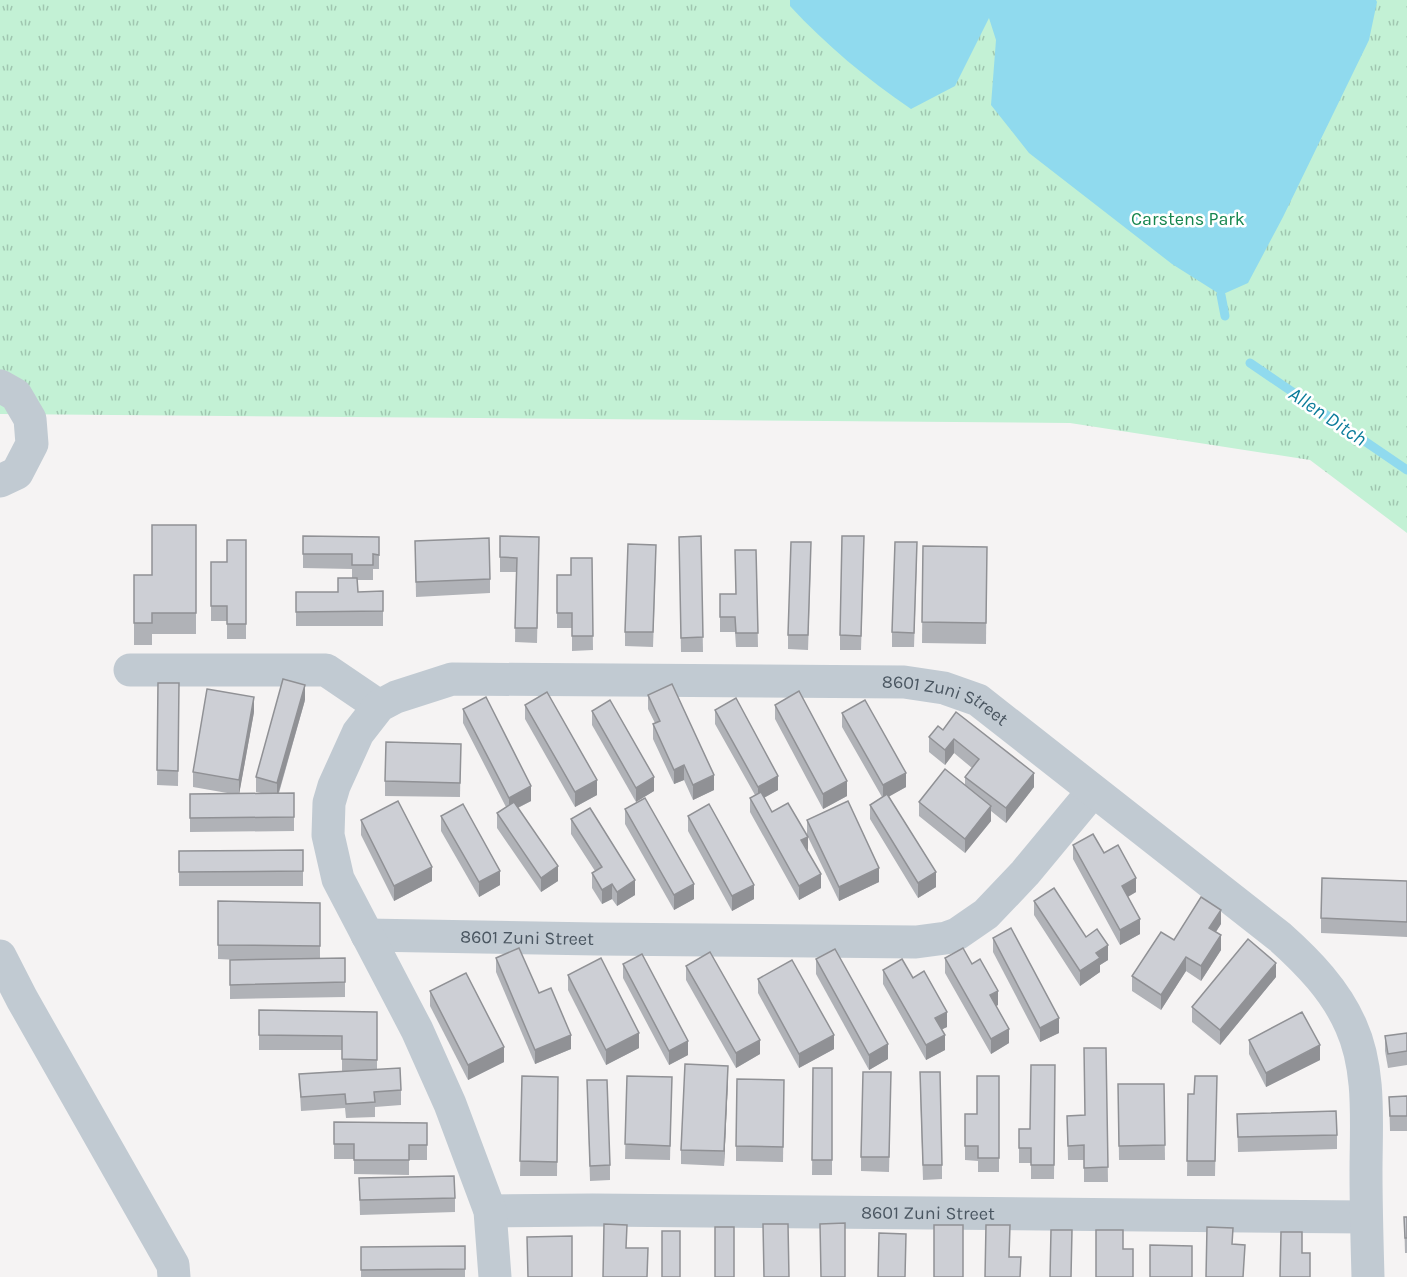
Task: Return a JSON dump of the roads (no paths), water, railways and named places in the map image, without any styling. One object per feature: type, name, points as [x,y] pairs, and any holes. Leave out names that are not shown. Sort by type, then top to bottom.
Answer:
[{"type":"street","points":[[0,386],[16,395],[30,419],[32,444],[17,473],[0,480]]},
{"type":"street","points":[[130,670],[326,670],[379,706]]},
{"type":"street","name":"8601 Zuni Street","points":[[495,1277],[490,1211],[450,1104],[417,1030],[338,879],[328,834],[330,803],[334,786],[358,733],[379,706],[396,697],[452,679],[904,682],[944,688],[978,700],[1280,937],[1309,963],[1337,1000],[1355,1035],[1364,1075],[1368,1277]]},
{"type":"street","name":"8601 Zuni Street","points":[[367,935],[916,942],[946,938],[957,934],[986,914],[1026,873],[1093,791]]},
{"type":"street","points":[[0,956],[173,1265],[174,1277]]},
{"type":"street","name":"8601 Zuni Street","points":[[490,1211],[1366,1217]]},
{"type":"water","points":[[790,0],[1376,0],[1377,2],[1369,40],[1283,217],[1248,283],[1221,295],[1172,264],[1029,153],[991,105],[996,40],[989,18],[955,86],[911,109],[863,74],[833,48],[790,6]]},
{"type":"waterway","name":"Allen Ditch","points":[[1221,295],[1225,316]]},
{"type":"waterway","name":"Allen Ditch","points":[[1250,363],[1407,470]]},
{"type":"park label","name":"Carstens Park","points":[[1188,219]]}]
